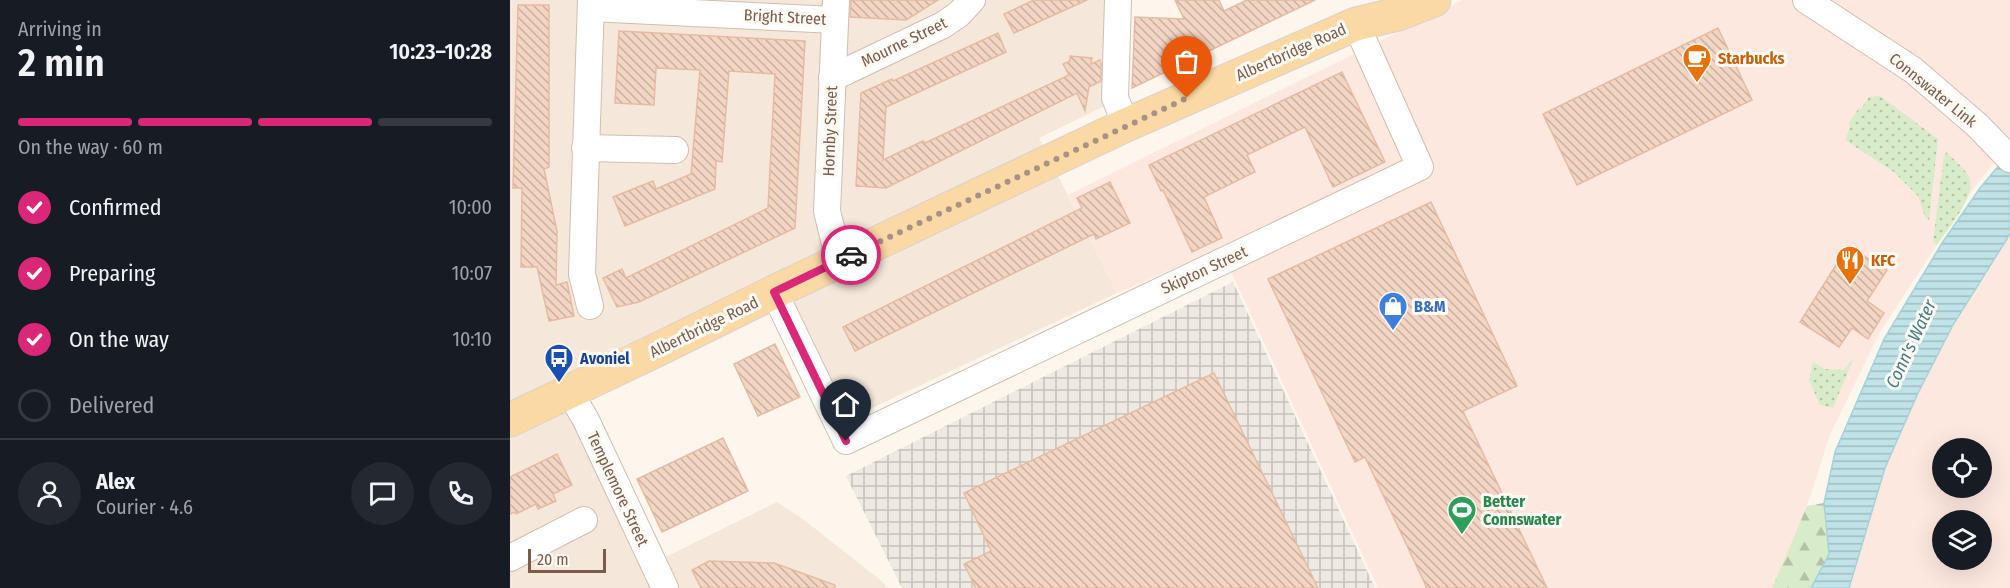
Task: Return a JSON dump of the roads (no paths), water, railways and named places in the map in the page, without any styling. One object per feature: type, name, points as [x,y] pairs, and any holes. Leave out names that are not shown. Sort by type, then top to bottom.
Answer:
[{"type":"main road","name":"Albertbridge Road","points":[[1356,24],[1390,0]]},
{"type":"main road","name":"Albertbridge Road","points":[[510,420],[1126,125],[1356,24],[1398,14],[1434,0]]},
{"type":"street","name":"Mourne Street","points":[[832,78],[943,25],[959,14],[972,0]]},
{"type":"street","points":[[1118,0],[1115,98],[1126,125]]},
{"type":"street","name":"Connswater Link","points":[[1812,3],[1913,70],[1991,139],[2010,159]]},
{"type":"street","points":[[590,306],[582,274],[591,4]]},
{"type":"street","name":"Bright Street","points":[[591,4],[835,10]]},
{"type":"street","name":"Hornby Street","points":[[835,10],[826,211],[839,261]]},
{"type":"street","name":"Skipton Street","points":[[774,292],[846,441],[1420,167],[1356,24]]},
{"type":"street","points":[[585,148],[675,150]]},
{"type":"street","name":"Templemore Street","points":[[570,391],[665,588]]},
{"type":"street","points":[[510,558],[584,520]]},
{"type":"water","name":"Conn's Water","points":[[2010,152],[2010,234],[1953,325],[1918,393],[1885,468],[1849,588],[1811,588],[1829,554],[1824,503],[1835,452],[1884,339],[1942,243],[1980,188]]},
{"type":"place","name":"Starbucks","points":[[1697,84]]},
{"type":"place","name":"KFC","points":[[1850,286]]},
{"type":"place","name":"B&M","points":[[1393,332]]},
{"type":"place","name":"Avoniel","points":[[559,384]]},
{"type":"place","name":"Better Connswater","points":[[1462,536]]}]
